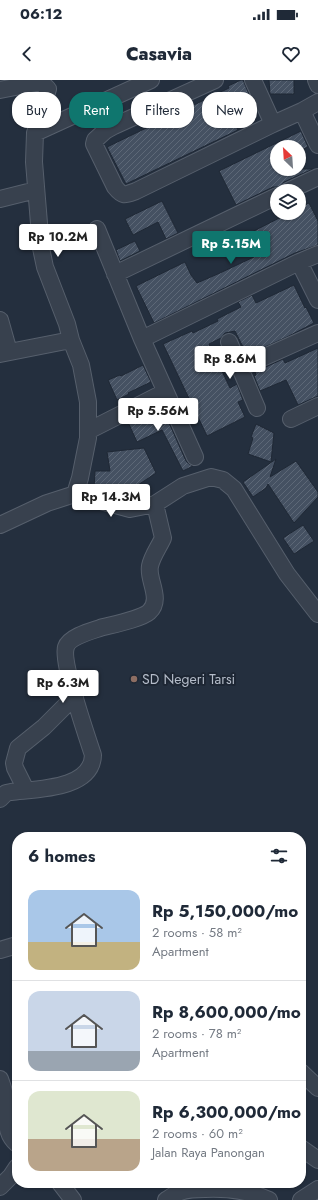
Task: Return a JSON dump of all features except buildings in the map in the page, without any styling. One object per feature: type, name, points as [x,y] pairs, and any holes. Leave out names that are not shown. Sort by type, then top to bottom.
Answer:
[{"type":"street","points":[[35,134],[151,80]]},
{"type":"street","points":[[215,80],[114,126],[104,131],[95,140],[94,144],[115,187],[119,192],[127,194],[136,191],[318,102]]},
{"type":"street","points":[[253,80],[273,124]]},
{"type":"street","points":[[316,80],[318,84]]},
{"type":"street","points":[[0,90],[41,82],[48,89],[35,134],[34,162],[41,248],[45,267],[81,365],[88,402],[88,431],[80,478],[75,494]]},
{"type":"street","points":[[302,111],[318,145]]},
{"type":"street","points":[[303,184],[318,177]]},
{"type":"street","points":[[0,198],[36,190]]},
{"type":"street","points":[[115,274],[270,199]]},
{"type":"street","points":[[97,229],[142,339],[195,457]]},
{"type":"street","points":[[142,339],[318,254]]},
{"type":"street","points":[[299,262],[318,300]]},
{"type":"street","points":[[0,320],[4,353],[71,340]]},
{"type":"street","points":[[240,368],[318,333]]},
{"type":"street","points":[[229,342],[257,408]]},
{"type":"street","points":[[88,431],[166,392]]},
{"type":"street","points":[[291,419],[318,406]]},
{"type":"street","points":[[0,525],[46,503],[75,494],[130,509],[155,504],[183,486],[211,477],[217,478],[228,483],[234,489],[287,574],[318,614]]},
{"type":"street","points":[[0,799],[11,792],[63,786],[76,779],[92,765],[93,755],[65,658],[66,646],[74,638],[90,631],[136,618],[149,612],[155,600],[150,567],[164,538],[155,504]]},
{"type":"street","points":[[26,790],[14,763],[18,748],[44,727],[75,696]]},
{"type":"street","points":[[0,950],[12,947]]},
{"type":"street","points":[[306,1077],[318,1088]]},
{"type":"street","points":[[0,1079],[4,1090],[10,1143]]},
{"type":"street","points":[[306,1152],[318,1160]]},
{"type":"street","points":[[0,1187],[12,1174]]},
{"type":"street","points":[[64,1188],[74,1200]]},
{"type":"street","points":[[166,1200],[185,1190],[220,1188],[241,1190],[269,1200]]},
{"type":"street","points":[[301,1200],[318,1189]]},
{"type":"place","name":"SD Negeri Tarsi","points":[[134,679]]}]
